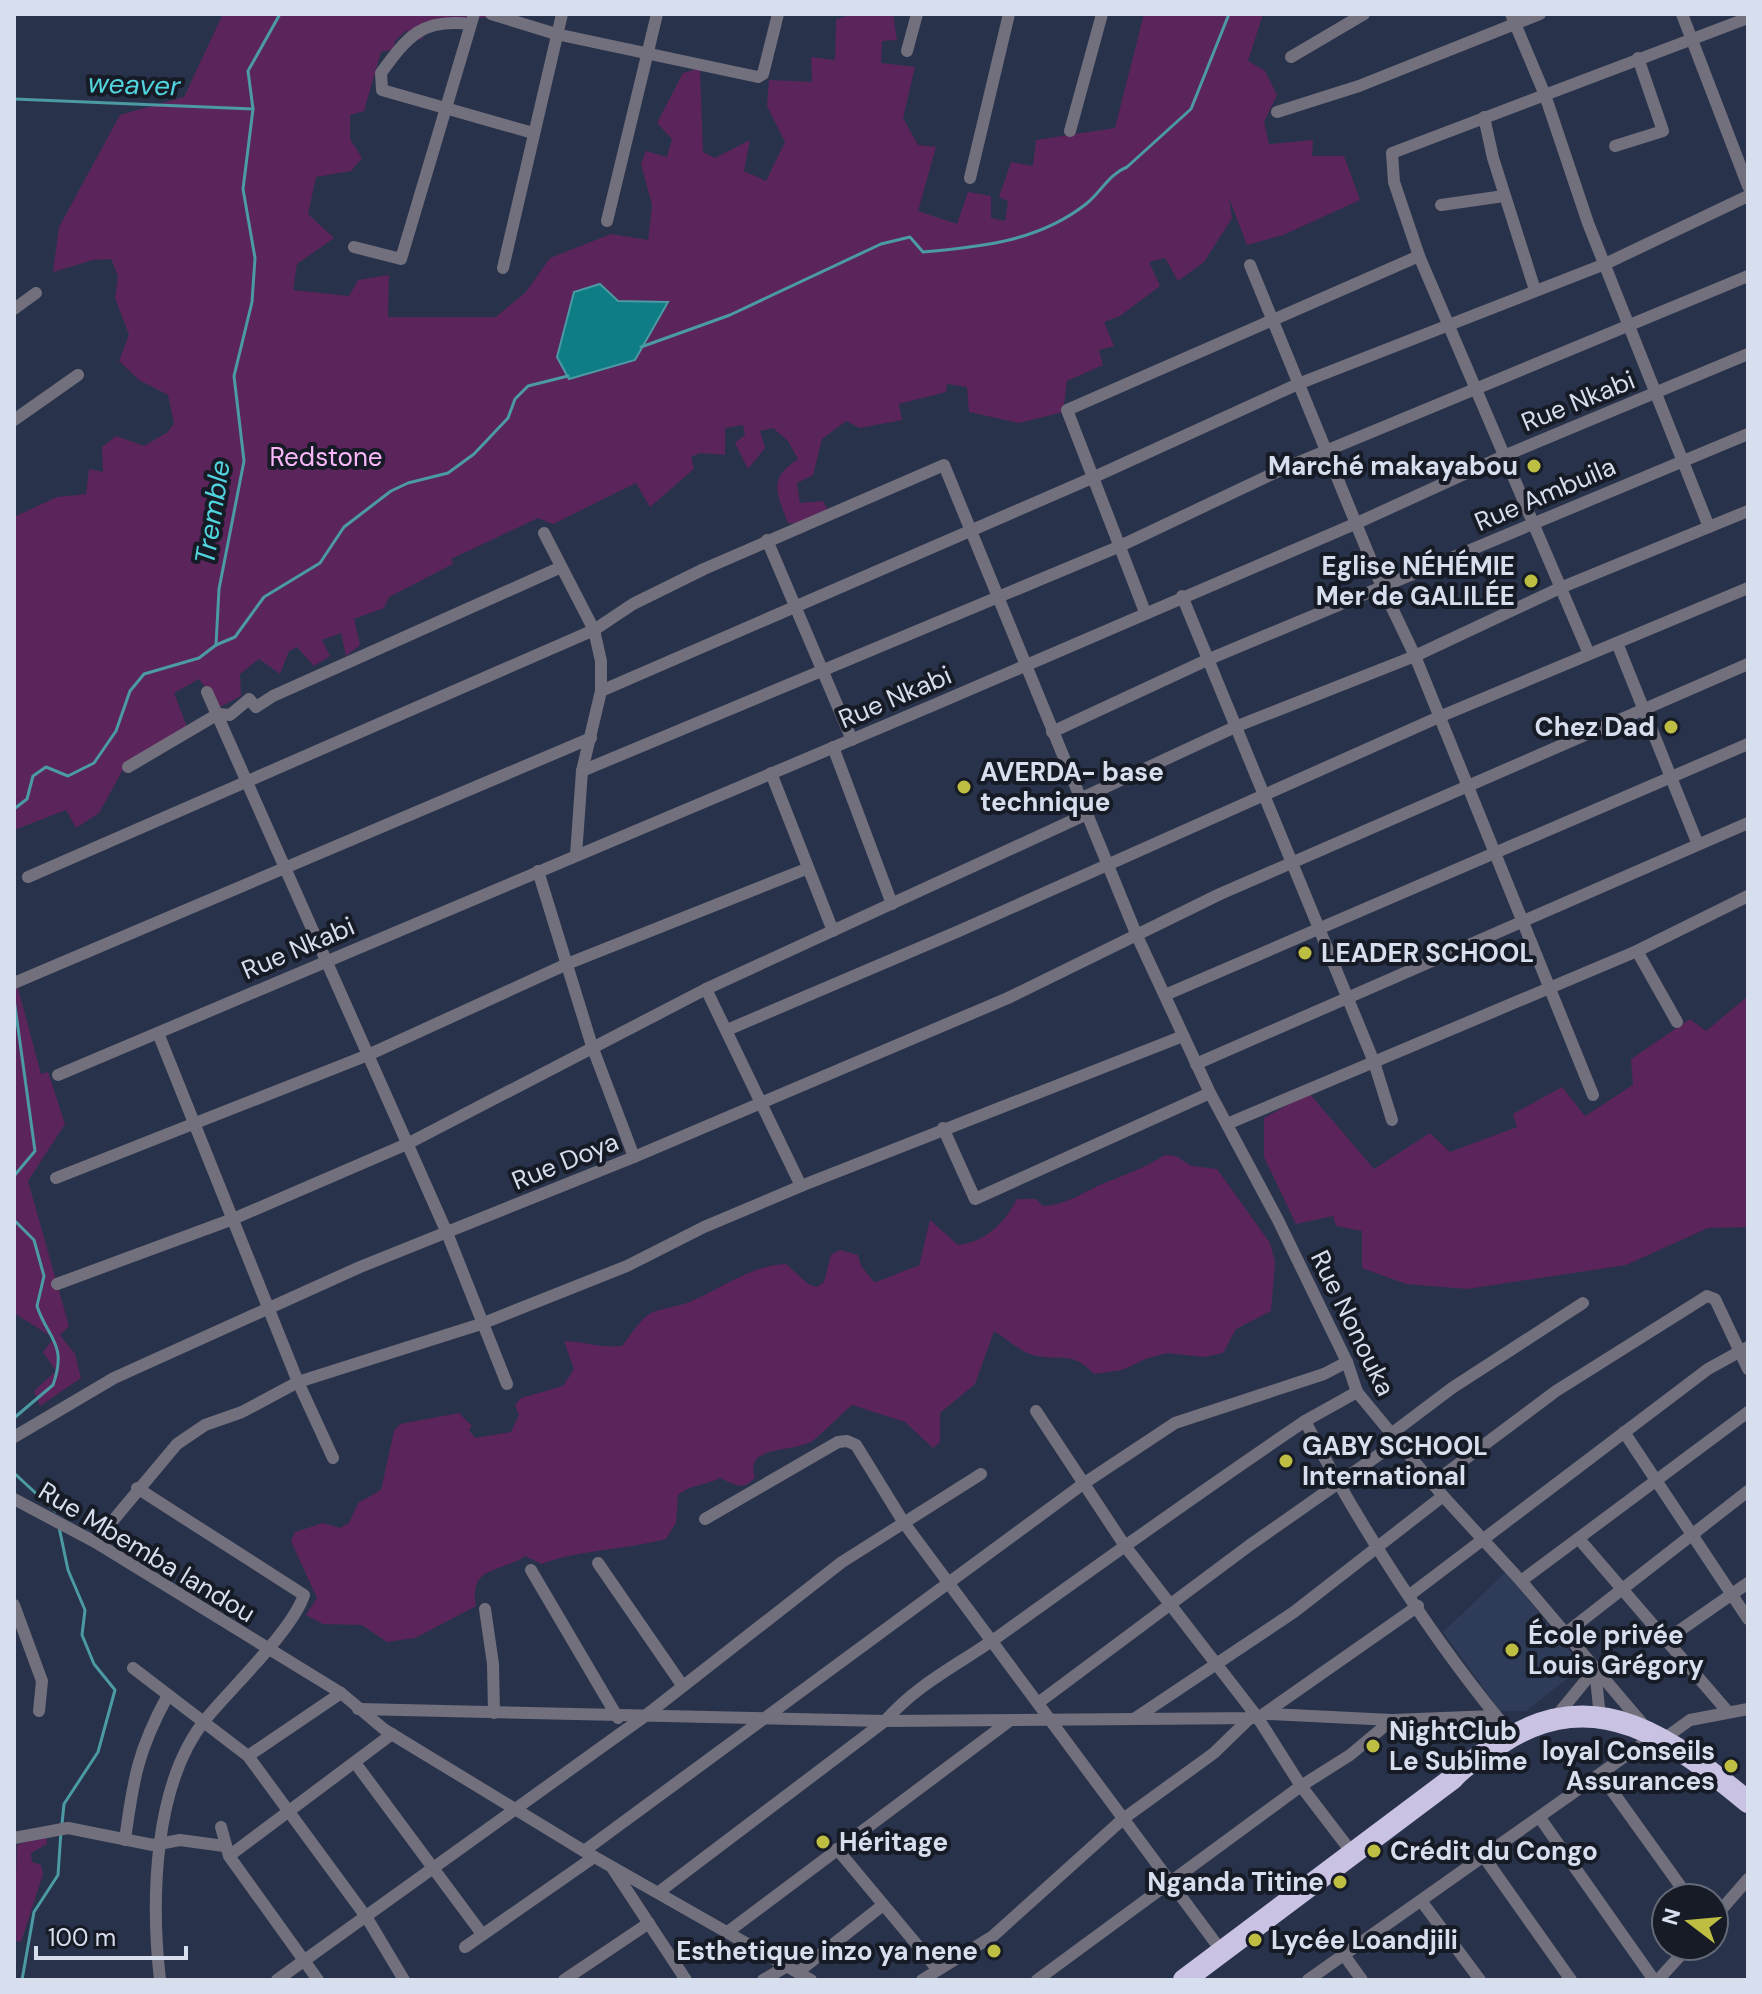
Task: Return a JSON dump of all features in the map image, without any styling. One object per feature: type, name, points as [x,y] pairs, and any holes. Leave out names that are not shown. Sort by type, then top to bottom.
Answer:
[{"type":"highway","points":[[1452,1779],[1461,1769],[1512,1735],[1554,1720],[1600,1717],[1653,1736],[1748,1802]]},
{"type":"highway","points":[[1184,1980],[1452,1779],[1527,1735],[1551,1728],[1605,1725],[1653,1736],[1748,1814]]},
{"type":"street","points":[[491,14],[556,34],[761,77],[778,14]]},
{"type":"street","points":[[503,268],[562,14]]},
{"type":"street","points":[[607,221],[657,14]]},
{"type":"street","points":[[907,51],[917,14]]},
{"type":"street","points":[[970,178],[1009,14]]},
{"type":"street","points":[[1070,131],[1102,14]]},
{"type":"street","points":[[1291,57],[1364,14]]},
{"type":"street","points":[[1277,112],[1373,81],[1513,19],[1540,14]]},
{"type":"street","points":[[1682,14],[1748,186]]},
{"type":"street","points":[[1589,654],[1419,256],[1394,182],[1392,153],[1690,37],[1748,18]]},
{"type":"street","points":[[354,247],[401,259],[447,109],[472,19],[422,28],[381,73],[382,90],[447,109],[533,133]]},
{"type":"street","points":[[1513,19],[1545,95],[1605,264],[1709,527]]},
{"type":"street","points":[[1615,146],[1663,131],[1638,58]]},
{"type":"street","points":[[1484,117],[1504,196],[1535,290]]},
{"type":"street","points":[[1441,205],[1504,196]]},
{"type":"street","points":[[601,691],[1092,478],[1298,384],[1449,322],[1605,264],[1748,196]]},
{"type":"street","points":[[1145,612],[1068,409],[1419,256]]},
{"type":"street","points":[[1250,265],[1382,587],[1415,656],[1593,1095]]},
{"type":"street","points":[[582,771],[1118,547],[1477,387],[1748,276]]},
{"type":"street","points":[[14,309],[36,293]]},
{"type":"street","name":"Rue Nkabi","points":[[58,1075],[852,740],[1357,523],[1506,455],[1748,354]]},
{"type":"street","points":[[14,420],[78,375]]},
{"type":"street","name":"Rue Ambuila","points":[[1052,732],[1207,660],[1533,521],[1748,434]]},
{"type":"street","name":"Rue Nonouka","points":[[767,540],[941,465],[945,467],[1137,936],[1210,1093],[1347,1362],[1357,1392],[1443,1496],[1521,1581],[1653,1736]]},
{"type":"street","points":[[1082,798],[1235,727],[1415,656],[1560,588],[1748,511]]},
{"type":"street","points":[[544,533],[599,645],[601,691],[582,771],[576,855]]},
{"type":"street","points":[[28,877],[594,630],[633,604],[767,540],[852,740]]},
{"type":"street","points":[[128,767],[218,714],[230,715],[249,699],[256,707],[273,696],[559,568]]},
{"type":"street","points":[[727,1030],[1263,797],[1439,717],[1748,588]]},
{"type":"street","points":[[1182,596],[1345,999],[1374,1062],[1392,1120]]},
{"type":"street","points":[[1617,643],[1697,842]]},
{"type":"street","name":"Rue Doya","points":[[14,1437],[114,1378],[269,1308],[1008,998],[1292,863],[1748,664]]},
{"type":"street","points":[[207,692],[249,780],[325,960],[447,1233],[507,1384]]},
{"type":"street","points":[[14,983],[591,738]]},
{"type":"street","points":[[1165,995],[1748,744]]},
{"type":"street","points":[[833,747],[892,904]]},
{"type":"street","points":[[771,773],[806,869],[833,931]]},
{"type":"street","points":[[57,1284],[233,1219],[407,1144],[706,989],[1089,813]]},
{"type":"street","points":[[1196,1064],[1697,842],[1748,823]]},
{"type":"street","points":[[56,1178],[368,1055],[567,964],[806,869]]},
{"type":"street","points":[[538,871],[592,1046],[634,1157]]},
{"type":"street","points":[[1227,1124],[1637,951],[1748,896]]},
{"type":"street","points":[[1637,951],[1677,1022]]},
{"type":"street","points":[[706,989],[801,1186]]},
{"type":"street","points":[[158,1033],[197,1123],[298,1382],[333,1458]]},
{"type":"street","points":[[95,1542],[137,1488],[183,1439],[298,1382],[481,1324],[627,1266],[704,1227],[801,1186],[1183,1036]]},
{"type":"street","points":[[943,1128],[975,1199],[1210,1093]]},
{"type":"street","points":[[1433,1483],[1556,1391],[1707,1296],[1715,1299],[1743,1349],[1748,1369]]},
{"type":"street","points":[[1038,1703],[1340,1482],[1452,1388],[1583,1303]]},
{"type":"street","points":[[922,1980],[993,1936],[1123,1819],[1415,1600],[1484,1540],[1624,1432],[1743,1349]]},
{"type":"street","points":[[465,1947],[1083,1484],[1175,1423],[1324,1374],[1347,1362]]},
{"type":"street","points":[[659,1892],[885,1721],[907,1696],[932,1677],[994,1640],[1305,1421],[1357,1392]]},
{"type":"street","points":[[1036,1411],[1125,1546],[1259,1717],[1301,1786],[1353,1854]]},
{"type":"street","points":[[1521,1581],[1748,1412]]},
{"type":"street","points":[[1305,1421],[1380,1547],[1494,1716],[1512,1735]]},
{"type":"street","points":[[1624,1432],[1694,1533],[1748,1619]]},
{"type":"street","points":[[705,1519],[838,1442],[847,1441],[856,1445],[904,1523],[994,1640],[1223,1953]]},
{"type":"street","points":[[277,1980],[517,1811],[645,1716],[842,1562],[981,1474]]},
{"type":"street","points":[[137,1488],[302,1591],[302,1601],[203,1722],[183,1756],[155,1878],[155,1934],[160,1980]]},
{"type":"street","points":[[1566,1633],[1748,1491]]},
{"type":"street","points":[[1133,1720],[1217,1665],[1380,1547],[1443,1496]]},
{"type":"street","name":"Rue Mbemba landou","points":[[14,1499],[95,1542],[341,1693],[392,1734],[517,1811],[811,1980]]},
{"type":"street","points":[[1579,1539],[1728,1712]]},
{"type":"street","points":[[598,1563],[682,1685]]},
{"type":"street","points":[[531,1570],[618,1718]]},
{"type":"street","points":[[1666,1640],[1748,1583]]},
{"type":"street","points":[[14,1605],[42,1681],[39,1711]]},
{"type":"street","points":[[485,1609],[493,1664],[494,1713]]},
{"type":"street","points":[[133,1668],[248,1756],[367,1918],[404,1980]]},
{"type":"street","points":[[1595,1669],[1600,1717]]},
{"type":"street","points":[[1554,1720],[1595,1669]]},
{"type":"street","points":[[248,1756],[341,1693]]},
{"type":"street","points":[[125,1840],[134,1771],[147,1734],[167,1697]]},
{"type":"street","points":[[358,1709],[618,1718],[769,1717],[1008,1722],[1051,1717],[1392,1720],[1494,1716]]},
{"type":"street","points":[[1308,1980],[1653,1736],[1690,1720],[1748,1709]]},
{"type":"street","points":[[1037,1980],[1301,1786],[1350,1755],[1392,1720]]},
{"type":"street","points":[[729,1931],[1008,1722]]},
{"type":"street","points":[[15,1836],[68,1828],[125,1840],[162,1843],[180,1840],[227,1851],[289,1812],[392,1734]]},
{"type":"street","points":[[356,1764],[482,1934]]},
{"type":"street","points":[[1600,1774],[1678,1882]]},
{"type":"street","points":[[1540,1818],[1656,1980],[1673,1962]]},
{"type":"street","points":[[221,1827],[227,1851],[318,1980]]},
{"type":"street","points":[[837,1849],[938,1970]]},
{"type":"street","points":[[1484,1857],[1571,1980]]},
{"type":"street","points":[[610,1866],[686,1980]]},
{"type":"street","points":[[1730,1900],[1748,1879]]},
{"type":"street","points":[[1422,1902],[1480,1980]]},
{"type":"street","points":[[763,1980],[793,1969],[883,1905]]},
{"type":"street","points":[[572,1978],[649,1923]]},
{"type":"street","points":[[1344,1955],[1362,1980]]},
{"type":"shaded area","points":[[600,284],[618,301],[668,302],[635,360],[569,379],[557,357],[574,292]]},
{"type":"shaded area","name":"École privée Louis Grégory","points":[[1506,1572],[1582,1667],[1526,1711],[1500,1711],[1443,1632]]},
{"type":"green space","name":"Redstone","points":[[223,14],[494,14],[493,17],[423,22],[423,39],[410,41],[407,30],[395,41],[393,49],[381,52],[364,111],[350,115],[350,139],[362,158],[351,171],[316,177],[308,214],[334,238],[297,264],[293,290],[349,296],[358,280],[389,275],[388,317],[496,317],[526,292],[550,258],[611,234],[648,240],[652,205],[641,164],[646,151],[667,157],[672,139],[657,123],[683,73],[700,68],[703,152],[715,158],[750,140],[744,171],[766,181],[785,142],[767,106],[769,80],[812,82],[811,57],[835,60],[836,20],[851,14],[893,14],[897,40],[882,41],[881,63],[915,67],[903,118],[918,145],[936,147],[918,211],[957,224],[968,192],[991,196],[991,218],[1005,221],[1008,201],[999,197],[1011,162],[1033,166],[1036,140],[1115,128],[1144,14],[1263,14],[1248,61],[1265,71],[1277,95],[1264,122],[1269,144],[1313,140],[1312,156],[1344,156],[1360,200],[1283,235],[1247,245],[1229,198],[1232,218],[1204,262],[1178,281],[1165,258],[1149,262],[1160,286],[1120,316],[1104,322],[1114,346],[1099,350],[1103,365],[1067,381],[1063,412],[1019,423],[969,412],[967,387],[947,384],[946,392],[899,404],[902,420],[860,428],[846,421],[822,439],[813,475],[797,483],[800,503],[823,501],[829,512],[799,524],[788,523],[778,495],[778,480],[788,466],[798,459],[788,441],[773,428],[760,431],[765,448],[748,469],[735,443],[745,435],[743,425],[725,428],[725,455],[700,453],[691,457],[694,469],[650,507],[636,483],[553,524],[538,518],[451,559],[453,564],[389,597],[384,608],[354,619],[360,645],[346,656],[341,633],[322,640],[330,656],[314,666],[297,647],[289,651],[280,674],[259,659],[240,674],[241,696],[220,707],[199,679],[174,693],[188,730],[126,764],[99,813],[76,828],[66,810],[14,830],[14,517],[57,497],[86,494],[89,469],[103,472],[102,447],[116,436],[144,446],[168,432],[174,423],[168,395],[139,380],[119,361],[129,335],[115,298],[118,276],[111,259],[93,260],[53,272],[59,227],[120,115],[184,97]]},
{"type":"green space","points":[[14,973],[41,1074],[48,1072],[65,1124],[28,1181],[69,1326],[60,1335],[75,1354],[81,1378],[40,1406],[34,1391],[56,1371],[43,1352],[54,1338],[14,1313]]},
{"type":"green space","points":[[1748,996],[1748,1227],[1708,1228],[1626,1265],[1467,1289],[1406,1284],[1362,1268],[1362,1231],[1336,1226],[1333,1216],[1296,1224],[1264,1157],[1264,1118],[1309,1093],[1374,1169],[1430,1133],[1450,1152],[1517,1127],[1513,1114],[1562,1087],[1585,1116],[1633,1085],[1631,1059],[1690,1019],[1706,1031]]},
{"type":"green space","points":[[1165,1155],[1176,1156],[1191,1166],[1217,1169],[1270,1243],[1275,1262],[1271,1311],[1236,1329],[1223,1353],[1204,1357],[1167,1353],[1122,1370],[1094,1374],[1080,1362],[1068,1358],[1032,1355],[994,1331],[975,1384],[940,1413],[940,1442],[933,1448],[905,1422],[852,1405],[807,1444],[764,1454],[757,1459],[753,1466],[755,1477],[751,1482],[739,1485],[720,1478],[682,1492],[678,1495],[676,1523],[666,1539],[572,1555],[542,1564],[525,1556],[481,1577],[475,1593],[476,1606],[415,1638],[387,1642],[362,1625],[323,1624],[306,1615],[317,1598],[291,1541],[295,1532],[323,1523],[340,1528],[349,1523],[358,1503],[381,1490],[394,1431],[400,1424],[459,1413],[472,1426],[469,1430],[475,1438],[511,1432],[519,1415],[515,1405],[521,1398],[563,1386],[574,1369],[564,1341],[622,1346],[639,1323],[651,1313],[687,1303],[748,1273],[773,1265],[786,1264],[808,1284],[817,1287],[824,1282],[831,1255],[840,1250],[858,1255],[861,1266],[874,1282],[878,1281],[919,1266],[930,1220],[958,1245],[968,1243],[993,1230],[1007,1216],[1017,1199],[1036,1199],[1043,1206],[1060,1203]]},
{"type":"green space","points":[[46,1835],[47,1844],[31,1853],[32,1862],[41,1865],[43,1874],[21,1942],[14,1941],[17,1845]]},
{"type":"waterway","name":"Tremble","points":[[14,809],[27,799],[33,776],[46,767],[68,776],[94,763],[116,731],[130,691],[144,674],[199,658],[216,645],[219,589],[244,461],[234,376],[252,302],[255,258],[243,189],[253,109],[248,71],[280,14]]},
{"type":"waterway","points":[[641,347],[730,315],[881,244],[910,237],[923,252],[967,248],[1029,234],[1068,216],[1086,204],[1115,174],[1127,167],[1191,109],[1229,14]]},
{"type":"waterway","name":"weaver","points":[[14,99],[253,109]]},
{"type":"waterway","points":[[216,645],[235,637],[264,597],[320,563],[344,527],[391,491],[408,483],[448,473],[474,454],[508,418],[515,399],[528,386],[568,376]]},
{"type":"waterway","name":"Tremble","points":[[14,999],[35,1151],[14,1176]]},
{"type":"waterway","name":"Tremble","points":[[14,1220],[34,1240],[44,1276],[37,1306],[54,1342],[58,1359],[53,1385],[14,1418]]},
{"type":"waterway","name":"Tremble","points":[[14,1473],[55,1511]]},
{"type":"waterway","name":"Tremble","points":[[59,1527],[68,1570],[85,1610],[82,1635],[94,1664],[115,1690],[98,1752],[64,1804],[62,1824]]},
{"type":"waterway","name":"Tremble","points":[[22,1980],[34,1912],[58,1875],[61,1831]]},
{"type":"place","name":"Marché makayabou","points":[[1534,466]]},
{"type":"place","name":"Eglise NÉHÉMIE Mer de GALILÉE","points":[[1531,581]]},
{"type":"place","name":"Chez Dad","points":[[1671,727]]},
{"type":"place","name":"AVERDA- base technique","points":[[964,787]]},
{"type":"place","name":"LEADER SCHOOL","points":[[1305,953]]},
{"type":"place","name":"GABY SCHOOL International","points":[[1286,1461]]},
{"type":"place","name":"École privée Louis Grégory","points":[[1512,1650]]},
{"type":"place","name":"NightClub Le Sublime","points":[[1373,1746]]},
{"type":"place","name":"loyal Conseils Assurances","points":[[1731,1766]]},
{"type":"place","name":"Héritage","points":[[823,1842]]},
{"type":"place","name":"Crédit du Congo","points":[[1374,1851]]},
{"type":"place","name":"Nganda Titine","points":[[1340,1882]]},
{"type":"place","name":"Lycée Loandjili","points":[[1255,1940]]},
{"type":"place","name":"Esthetique inzo ya nene","points":[[994,1951]]}]
